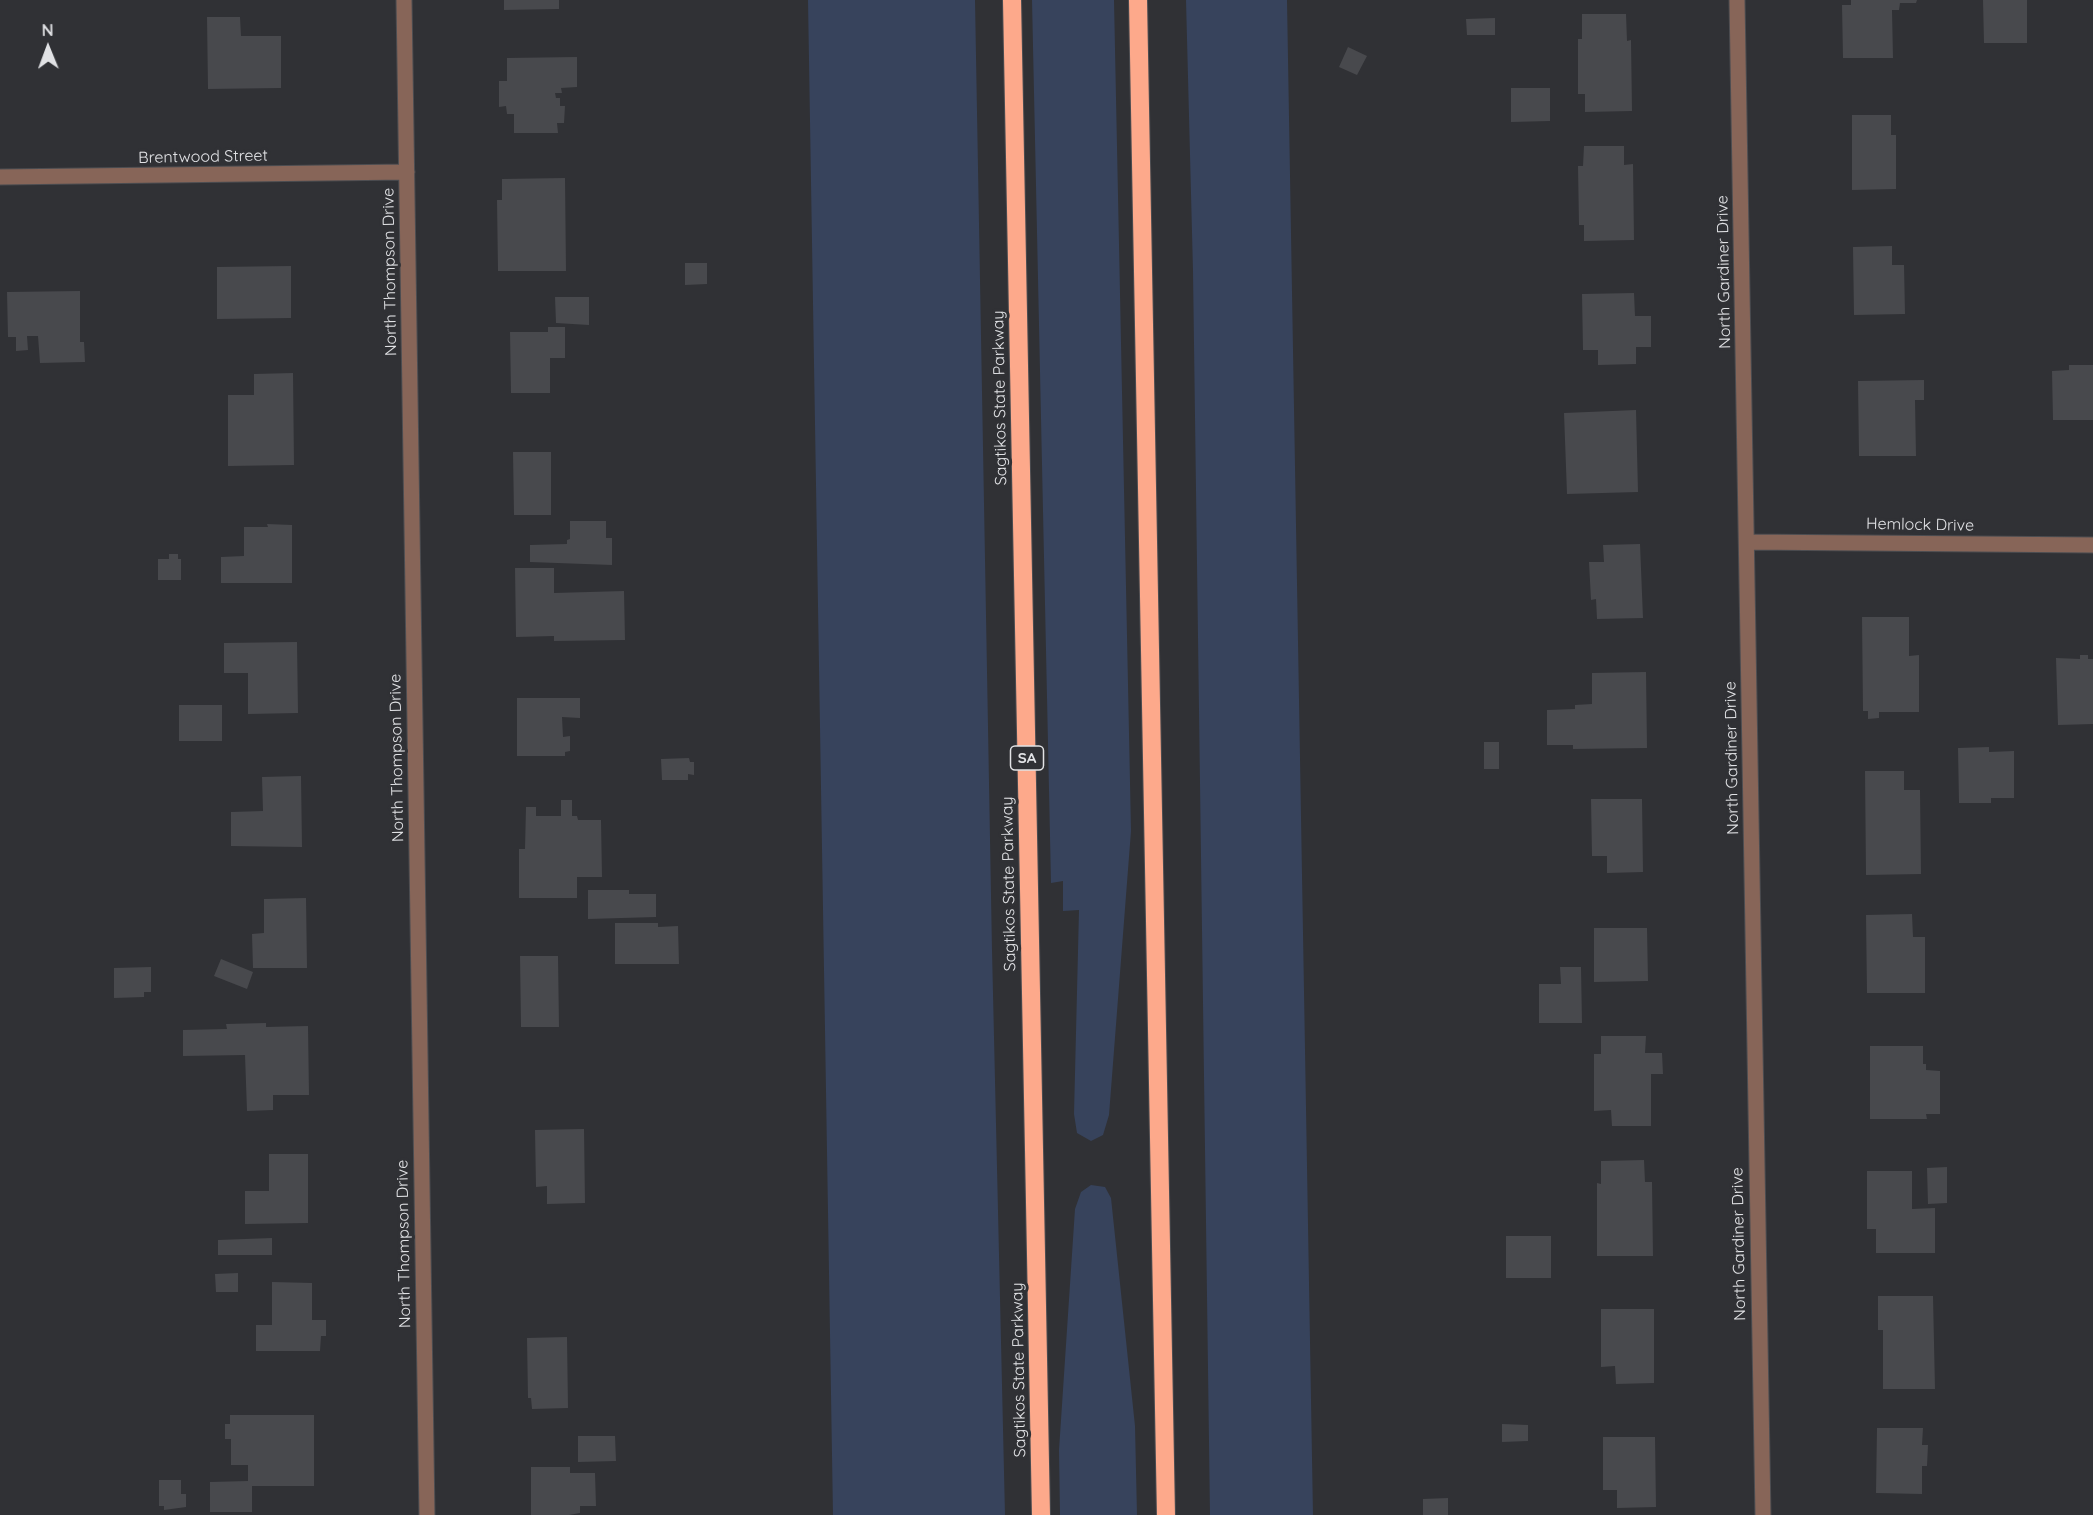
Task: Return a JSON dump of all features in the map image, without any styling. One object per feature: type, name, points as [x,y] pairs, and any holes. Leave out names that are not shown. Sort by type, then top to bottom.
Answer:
[{"type":"highway","name":"Sagtikos State Parkway","points":[[1012,0],[1041,1515]]},
{"type":"highway","points":[[1138,0],[1166,1515]]},
{"type":"street","name":"North Thompson Drive","points":[[404,0],[427,1515]]},
{"type":"street","name":"North Gardiner Drive","points":[[1737,0],[1748,542],[1755,1177],[1763,1515]]},
{"type":"street","name":"Brentwood Street","points":[[0,177],[407,172]]},
{"type":"street","name":"Hemlock Drive","points":[[1748,542],[2093,545]]},
{"type":"shaded area","points":[[808,0],[975,0],[992,950],[1005,1515],[833,1515]]},
{"type":"shaded area","points":[[1032,0],[1114,0],[1131,831],[1109,1115],[1103,1135],[1091,1141],[1077,1133],[1074,1114],[1079,910],[1063,911],[1063,881],[1051,883]]},
{"type":"shaded area","points":[[1186,0],[1287,0],[1313,1515],[1210,1515],[1193,271]]},
{"type":"shaded area","points":[[1091,1185],[1105,1187],[1111,1198],[1135,1426],[1137,1515],[1060,1515],[1059,1450],[1075,1209],[1081,1192]]},
{"type":"building","points":[[504,0],[559,0],[559,9],[504,10]]},
{"type":"building","points":[[1851,0],[1917,0],[1916,3],[1900,3],[1899,10],[1892,10],[1893,58],[1843,58],[1842,5],[1851,5]]},
{"type":"building","points":[[1983,0],[2027,0],[2027,43],[1984,43]]},
{"type":"building","points":[[1582,14],[1626,14],[1627,41],[1631,40],[1632,111],[1585,112],[1585,94],[1578,94],[1578,39],[1582,39]]},
{"type":"building","points":[[207,17],[240,17],[241,36],[281,36],[281,88],[208,89]]},
{"type":"building","points":[[1495,18],[1495,35],[1467,35],[1466,19]]},
{"type":"building","points":[[1348,47],[1367,56],[1357,75],[1339,67]]},
{"type":"building","points":[[577,57],[577,87],[561,88],[562,93],[555,93],[556,98],[560,98],[560,106],[565,106],[564,123],[557,123],[558,133],[514,133],[514,114],[507,114],[506,106],[499,107],[499,81],[507,81],[507,58]]},
{"type":"building","points":[[1511,88],[1550,88],[1550,121],[1511,122]]},
{"type":"building","points":[[1852,115],[1891,115],[1891,135],[1896,135],[1896,189],[1852,190]]},
{"type":"building","points":[[1584,146],[1624,146],[1624,165],[1633,164],[1634,240],[1584,241],[1584,225],[1579,225],[1578,166],[1583,166]]},
{"type":"building","points":[[565,178],[566,271],[498,271],[497,200],[502,200],[502,179]]},
{"type":"building","points":[[1892,246],[1892,265],[1904,265],[1905,314],[1854,315],[1853,247]]},
{"type":"building","points":[[685,263],[707,263],[707,284],[685,285]]},
{"type":"building","points":[[291,266],[291,318],[217,319],[217,267]]},
{"type":"building","points":[[80,291],[80,342],[84,342],[85,362],[40,363],[38,336],[27,336],[28,350],[16,351],[16,337],[8,337],[7,292]]},
{"type":"building","points":[[1634,293],[1635,316],[1651,316],[1651,347],[1636,347],[1636,364],[1598,365],[1598,350],[1583,350],[1582,294]]},
{"type":"building","points":[[555,297],[589,297],[589,325],[556,323]]},
{"type":"building","points":[[548,327],[565,327],[565,358],[550,358],[550,393],[511,393],[510,332],[548,332]]},
{"type":"building","points":[[2069,365],[2093,365],[2093,420],[2053,420],[2052,371],[2069,370]]},
{"type":"building","points":[[293,373],[294,465],[228,466],[228,395],[254,395],[254,374]]},
{"type":"building","points":[[1924,380],[1924,400],[1915,400],[1916,456],[1859,456],[1858,381]]},
{"type":"building","points":[[1636,410],[1638,492],[1567,494],[1564,413]]},
{"type":"building","points":[[513,452],[551,452],[551,515],[514,515]]},
{"type":"building","points":[[570,521],[606,521],[606,538],[612,538],[612,565],[530,562],[530,545],[567,544],[567,540],[570,539]]},
{"type":"building","points":[[267,524],[292,525],[292,583],[221,583],[221,557],[244,556],[244,527],[268,527]]},
{"type":"building","points":[[1640,544],[1643,618],[1597,619],[1596,599],[1591,600],[1589,562],[1604,562],[1603,545]]},
{"type":"building","points":[[169,554],[178,554],[178,559],[181,559],[181,580],[158,580],[158,559],[169,559]]},
{"type":"building","points":[[515,568],[554,568],[554,593],[624,591],[625,640],[554,641],[554,636],[516,637]]},
{"type":"building","points":[[1862,617],[1909,617],[1909,656],[1919,655],[1919,712],[1879,712],[1879,718],[1868,719],[1868,711],[1863,711]]},
{"type":"building","points":[[297,642],[298,713],[248,714],[248,673],[224,673],[224,643]]},
{"type":"building","points":[[2080,655],[2088,655],[2088,659],[2093,659],[2093,724],[2058,725],[2056,658],[2080,659]]},
{"type":"building","points":[[1646,672],[1647,748],[1573,749],[1573,745],[1547,745],[1547,710],[1575,709],[1575,705],[1592,704],[1592,673]]},
{"type":"building","points":[[517,698],[580,698],[580,718],[562,717],[563,737],[570,736],[570,751],[565,752],[565,756],[517,756]]},
{"type":"building","points":[[179,705],[222,705],[222,741],[179,741]]},
{"type":"building","points":[[1484,742],[1499,742],[1499,769],[1484,769]]},
{"type":"building","points":[[1989,747],[1989,752],[2014,751],[2014,798],[1991,798],[1991,803],[1959,803],[1958,748]]},
{"type":"building","points":[[689,758],[690,762],[694,762],[694,775],[688,774],[688,780],[662,780],[661,759]]},
{"type":"building","points":[[1865,771],[1904,771],[1904,790],[1920,790],[1921,874],[1866,875]]},
{"type":"building","points":[[301,776],[302,847],[231,846],[231,812],[263,811],[262,777]]},
{"type":"building","points":[[1591,799],[1642,799],[1643,872],[1607,873],[1607,856],[1592,856]]},
{"type":"building","points":[[561,800],[572,800],[572,816],[577,816],[578,820],[601,820],[602,877],[577,877],[577,898],[519,898],[519,849],[525,849],[526,807],[536,807],[536,816],[561,816]]},
{"type":"building","points":[[588,890],[629,890],[629,894],[656,894],[656,917],[588,919]]},
{"type":"building","points":[[306,898],[307,968],[253,968],[252,934],[264,933],[264,899]]},
{"type":"building","points":[[1912,914],[1913,937],[1925,937],[1925,993],[1867,993],[1866,915]]},
{"type":"building","points":[[615,923],[658,923],[658,927],[678,926],[679,964],[615,964]]},
{"type":"building","points":[[1594,928],[1647,928],[1648,981],[1594,982]]},
{"type":"building","points":[[520,956],[558,956],[559,1027],[521,1027]]},
{"type":"building","points":[[221,959],[253,972],[247,989],[214,976]]},
{"type":"building","points":[[151,967],[151,992],[144,992],[144,997],[114,998],[114,968]]},
{"type":"building","points":[[1560,967],[1581,967],[1582,1023],[1539,1023],[1539,984],[1561,984]]},
{"type":"building","points":[[266,1023],[266,1027],[308,1026],[309,1095],[273,1095],[273,1110],[247,1111],[245,1055],[183,1056],[183,1030],[227,1029],[226,1024]]},
{"type":"building","points":[[1601,1036],[1646,1036],[1645,1053],[1662,1053],[1663,1074],[1651,1074],[1651,1126],[1612,1126],[1611,1110],[1594,1111],[1594,1054],[1601,1054]]},
{"type":"building","points":[[1870,1046],[1923,1046],[1923,1064],[1926,1064],[1926,1070],[1940,1071],[1940,1114],[1926,1114],[1927,1119],[1870,1119]]},
{"type":"building","points":[[584,1129],[585,1203],[547,1204],[547,1186],[536,1187],[535,1130]]},
{"type":"building","points":[[269,1154],[308,1154],[308,1223],[245,1224],[245,1191],[269,1191]]},
{"type":"building","points":[[1644,1160],[1645,1182],[1652,1182],[1653,1256],[1597,1256],[1597,1183],[1601,1184],[1601,1161]]},
{"type":"building","points":[[1947,1167],[1947,1203],[1928,1204],[1927,1168]]},
{"type":"building","points":[[1867,1171],[1912,1171],[1912,1209],[1935,1208],[1935,1253],[1876,1253],[1876,1229],[1867,1229]]},
{"type":"building","points":[[1506,1236],[1551,1236],[1551,1278],[1506,1278]]},
{"type":"building","points":[[272,1238],[272,1255],[218,1255],[218,1240]]},
{"type":"building","points":[[238,1273],[238,1292],[216,1292],[215,1274]]},
{"type":"building","points":[[272,1282],[312,1283],[312,1320],[326,1320],[326,1336],[321,1336],[320,1351],[256,1351],[256,1325],[272,1325]]},
{"type":"building","points":[[1878,1296],[1933,1296],[1935,1389],[1883,1389],[1883,1330],[1878,1330]]},
{"type":"building","points":[[1601,1309],[1654,1309],[1654,1383],[1616,1384],[1615,1366],[1601,1367]]},
{"type":"building","points":[[567,1337],[568,1408],[532,1409],[531,1398],[528,1398],[527,1338]]},
{"type":"building","points":[[230,1415],[314,1415],[314,1486],[252,1486],[252,1512],[210,1512],[210,1482],[248,1481],[248,1465],[231,1465],[231,1439],[225,1439],[225,1424],[230,1424]]},
{"type":"building","points":[[1502,1424],[1528,1425],[1528,1441],[1502,1442]]},
{"type":"building","points":[[1877,1428],[1923,1428],[1922,1445],[1928,1445],[1927,1466],[1922,1466],[1922,1494],[1876,1493]]},
{"type":"building","points":[[578,1436],[615,1436],[616,1461],[578,1462]]},
{"type":"building","points":[[1603,1437],[1655,1437],[1656,1507],[1617,1508],[1617,1490],[1603,1490]]},
{"type":"building","points":[[531,1467],[570,1467],[570,1473],[595,1473],[596,1506],[580,1506],[580,1513],[569,1515],[531,1515]]},
{"type":"building","points":[[159,1480],[181,1480],[181,1494],[186,1494],[186,1507],[164,1510],[164,1506],[159,1506]]},
{"type":"building","points":[[1448,1498],[1448,1515],[1423,1515],[1423,1499]]}]
